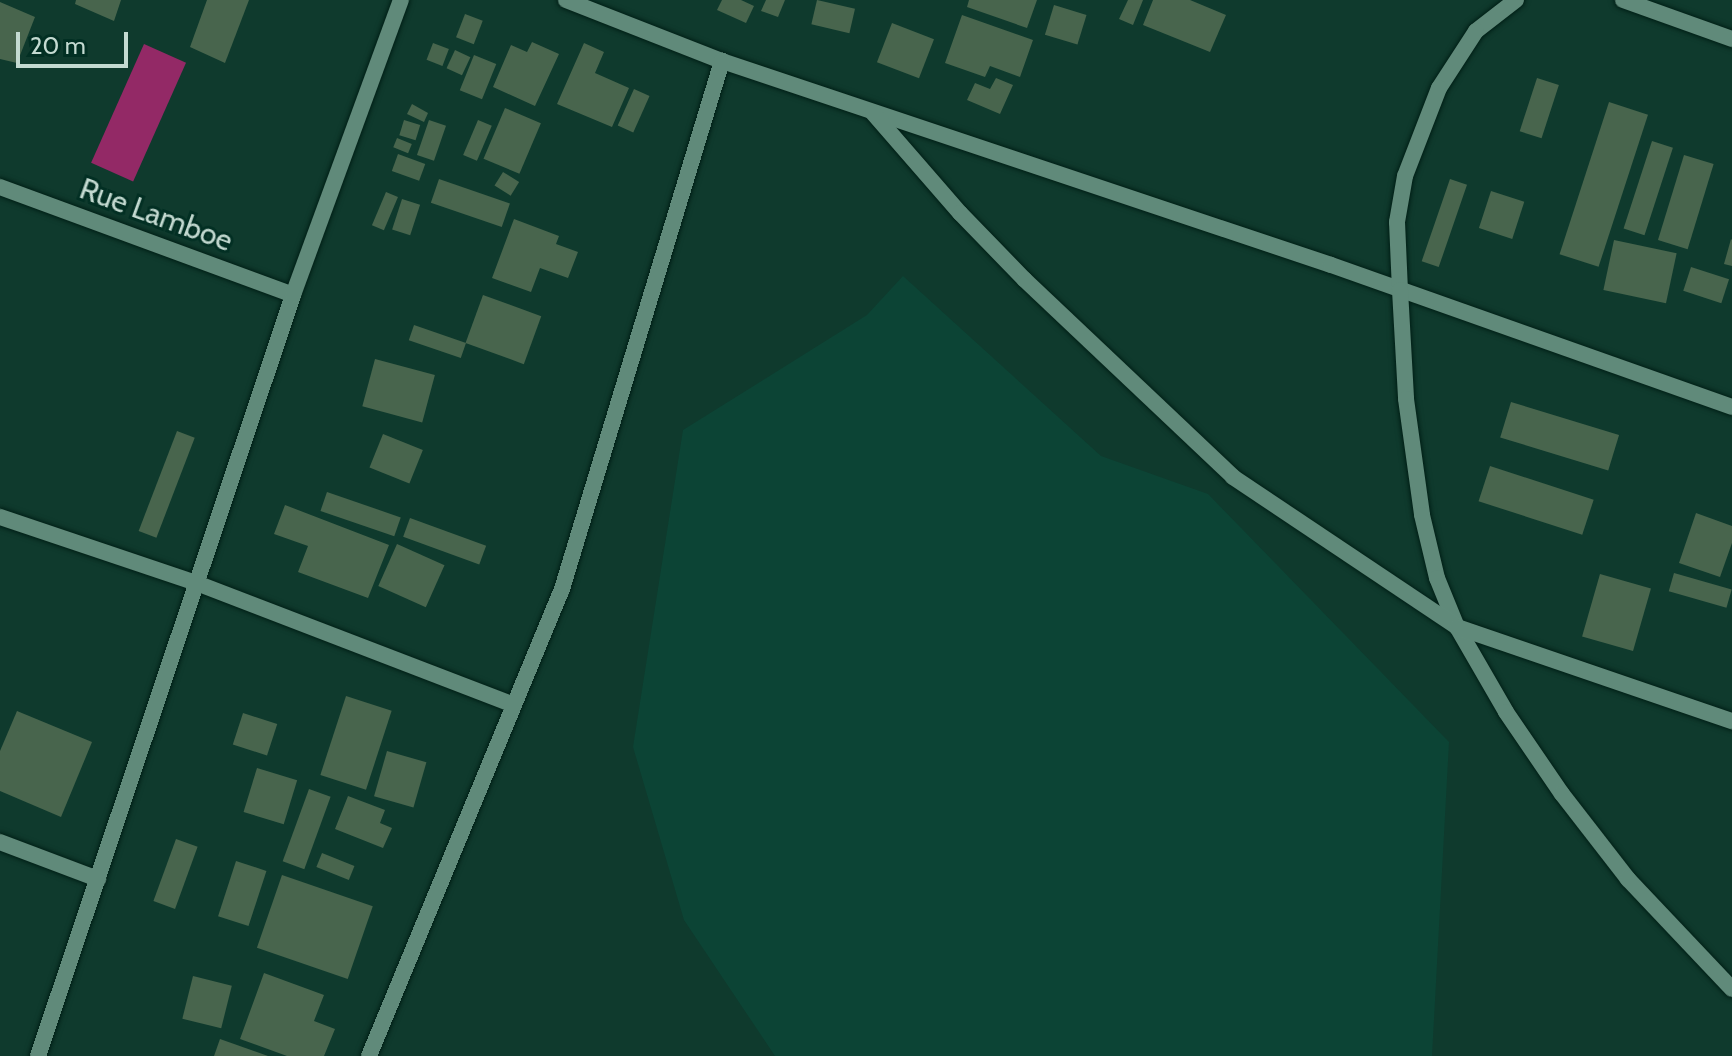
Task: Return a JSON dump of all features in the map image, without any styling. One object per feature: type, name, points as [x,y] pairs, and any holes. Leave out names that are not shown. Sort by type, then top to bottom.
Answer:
[{"type":"street","points":[[38,1056],[199,584],[293,295],[401,0]]},
{"type":"street","points":[[566,0],[722,61],[1400,290],[1732,407]]},
{"type":"street","points":[[1516,0],[1476,31],[1439,88],[1405,176],[1397,222],[1414,476],[1437,578],[1457,627],[1506,712],[1562,794],[1628,879],[1732,989]]},
{"type":"street","points":[[1623,0],[1732,39]]},
{"type":"street","points":[[369,1056],[562,589],[722,61]]},
{"type":"street","points":[[872,112],[960,213],[1014,269],[1233,477],[1457,627],[1732,721]]},
{"type":"street","name":"Rue Lamboe","points":[[0,187],[293,295]]},
{"type":"street","points":[[0,517],[199,584],[512,704]]},
{"type":"street","points":[[0,842],[98,879]]},
{"type":"shaded area","points":[[144,44],[186,63],[133,181],[91,163]]},
{"type":"shaded area","points":[[903,276],[1101,456],[1208,494],[1449,742],[1432,1056],[775,1056],[684,920],[633,747],[683,430],[867,315]]},
{"type":"building","points":[[76,0],[121,0],[114,21],[75,4]]},
{"type":"building","points":[[207,0],[249,0],[225,63],[190,47]]},
{"type":"building","points":[[722,0],[741,0],[754,6],[746,23],[717,10]]},
{"type":"building","points":[[766,0],[785,0],[778,17],[761,11]]},
{"type":"building","points":[[817,0],[855,9],[849,33],[811,24]]},
{"type":"building","points":[[969,0],[1037,0],[1027,28],[967,7]]},
{"type":"building","points":[[1128,0],[1143,0],[1133,25],[1119,19]]},
{"type":"building","points":[[1153,0],[1190,0],[1226,15],[1210,52],[1143,25]]},
{"type":"building","points":[[0,2],[35,17],[17,63],[0,59]]},
{"type":"building","points":[[1054,5],[1087,15],[1077,45],[1045,35]]},
{"type":"building","points":[[465,14],[483,21],[474,44],[456,37]]},
{"type":"building","points":[[962,15],[1033,40],[1020,77],[990,66],[985,77],[945,63]]},
{"type":"building","points":[[892,23],[934,39],[919,78],[877,62]]},
{"type":"building","points":[[532,42],[559,54],[535,106],[493,87],[511,45],[527,52]]},
{"type":"building","points":[[433,43],[449,49],[442,66],[427,60]]},
{"type":"building","points":[[584,43],[604,52],[595,73],[629,88],[612,127],[557,104]]},
{"type":"building","points":[[455,50],[470,57],[462,75],[447,68]]},
{"type":"building","points":[[474,55],[496,64],[482,99],[460,90]]},
{"type":"building","points":[[996,78],[1013,85],[1000,114],[967,100],[975,83],[990,89]]},
{"type":"building","points":[[1537,78],[1559,85],[1542,138],[1520,131]]},
{"type":"building","points":[[634,89],[650,96],[633,132],[618,126]]},
{"type":"building","points":[[1609,102],[1648,115],[1599,267],[1560,254]]},
{"type":"building","points":[[412,104],[428,113],[424,122],[407,114]]},
{"type":"building","points":[[505,108],[541,123],[519,174],[484,159]]},
{"type":"building","points":[[404,120],[420,125],[416,140],[399,135]]},
{"type":"building","points":[[429,120],[446,126],[434,161],[417,155]]},
{"type":"building","points":[[478,120],[492,126],[477,161],[463,155]]},
{"type":"building","points":[[397,138],[412,144],[408,153],[393,147]]},
{"type":"building","points":[[1652,141],[1673,148],[1644,235],[1624,228]]},
{"type":"building","points":[[398,154],[425,164],[419,181],[392,171]]},
{"type":"building","points":[[1684,155],[1714,164],[1688,249],[1658,240]]},
{"type":"building","points":[[503,172],[519,182],[511,196],[495,186]]},
{"type":"building","points":[[439,179],[510,203],[502,227],[431,203]]},
{"type":"building","points":[[1450,179],[1467,185],[1439,267],[1422,261]]},
{"type":"building","points":[[1491,191],[1524,202],[1512,239],[1479,228]]},
{"type":"building","points":[[386,192],[398,197],[384,230],[372,225]]},
{"type":"building","points":[[402,199],[420,205],[410,235],[392,229]]},
{"type":"building","points":[[514,219],[559,236],[556,244],[578,252],[568,278],[540,268],[531,292],[492,278]]},
{"type":"building","points":[[1614,240],[1677,253],[1666,303],[1603,290]]},
{"type":"building","points":[[1732,240],[1732,266],[1724,264]]},
{"type":"building","points":[[1691,267],[1729,279],[1721,303],[1683,291]]},
{"type":"building","points":[[483,295],[541,316],[524,364],[466,343]]},
{"type":"building","points":[[414,325],[466,343],[461,358],[409,340]]},
{"type":"building","points":[[375,359],[435,375],[422,422],[362,406]]},
{"type":"building","points":[[1511,402],[1619,435],[1608,470],[1500,437]]},
{"type":"building","points":[[177,431],[195,438],[156,538],[139,531]]},
{"type":"building","points":[[383,434],[423,450],[409,483],[370,467]]},
{"type":"building","points":[[1490,466],[1594,500],[1582,535],[1479,501]]},
{"type":"building","points":[[327,492],[401,517],[394,536],[320,511]]},
{"type":"building","points":[[285,505],[389,545],[368,598],[298,572],[308,546],[274,534]]},
{"type":"building","points":[[1696,513],[1732,526],[1732,543],[1720,577],[1679,563]]},
{"type":"building","points":[[410,518],[486,546],[479,564],[403,537]]},
{"type":"building","points":[[397,544],[445,565],[426,607],[378,586]]},
{"type":"building","points":[[1674,573],[1732,590],[1726,608],[1669,591]]},
{"type":"building","points":[[1600,574],[1651,589],[1633,651],[1582,636]]},
{"type":"building","points":[[346,696],[392,711],[366,790],[320,775]]},
{"type":"building","points":[[17,711],[92,742],[61,817],[0,791],[0,751]]},
{"type":"building","points":[[243,713],[277,724],[267,756],[233,744]]},
{"type":"building","points":[[387,751],[426,762],[413,807],[374,796]]},
{"type":"building","points":[[257,768],[297,780],[284,824],[244,812]]},
{"type":"building","points":[[309,789],[331,797],[304,869],[283,861]]},
{"type":"building","points":[[348,796],[385,810],[380,823],[392,828],[383,848],[335,829]]},
{"type":"building","points":[[176,839],[198,847],[175,909],[153,901]]},
{"type":"building","points":[[322,853],[354,866],[349,880],[316,867]]},
{"type":"building","points":[[236,861],[266,871],[249,926],[218,916]]},
{"type":"building","points":[[282,875],[373,906],[348,979],[257,948]]},
{"type":"building","points":[[264,973],[324,995],[314,1021],[335,1029],[324,1056],[287,1056],[240,1039]]},
{"type":"building","points":[[193,976],[232,986],[221,1028],[182,1019]]},
{"type":"building","points":[[220,1039],[268,1056],[214,1056]]}]
